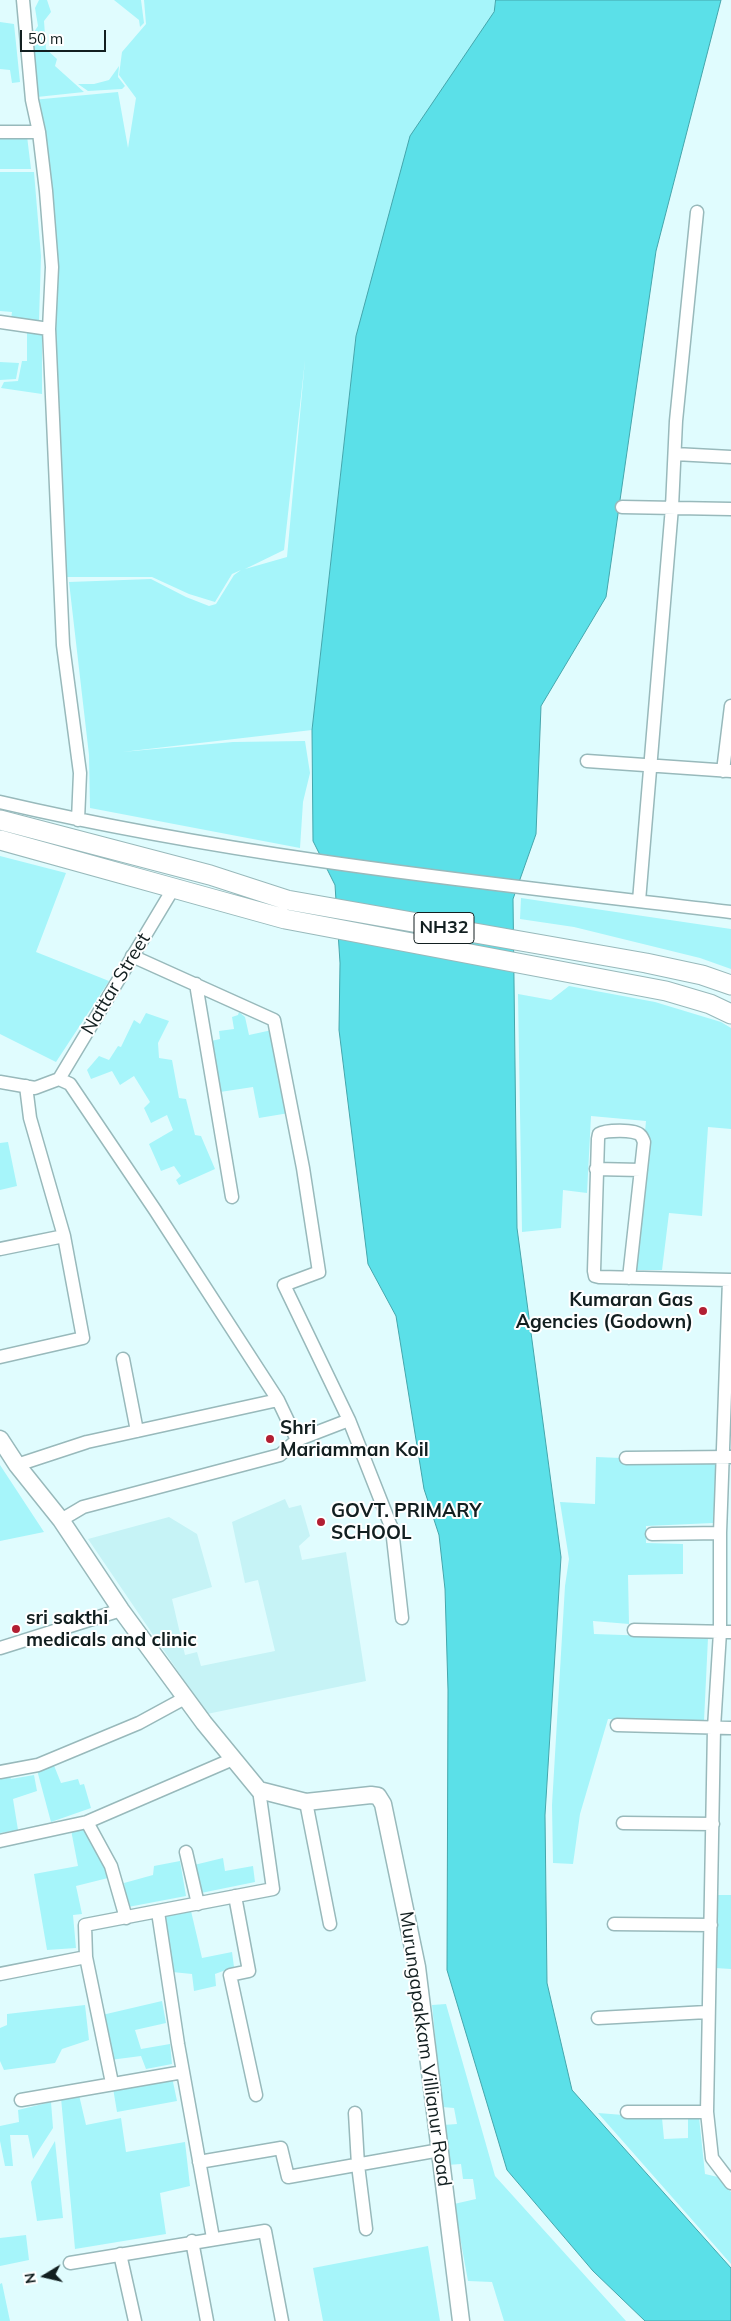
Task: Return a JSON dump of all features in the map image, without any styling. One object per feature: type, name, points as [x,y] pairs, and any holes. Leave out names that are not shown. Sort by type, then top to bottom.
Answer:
[{"type":"highway","name":"NH32","points":[[0,820],[210,876],[287,900],[702,975],[731,985]]},
{"type":"highway","name":"NH32","points":[[0,840],[284,919],[666,991],[710,1004],[731,1014]]},
{"type":"main road","points":[[0,1439],[17,1465],[61,1520],[121,1610],[185,1698],[259,1790]]},
{"type":"main road","name":"Murungapakkam Villianur Road","points":[[259,1790],[306,1802],[371,1795],[378,1796],[383,1804],[417,1967],[461,2321]]},
{"type":"street","points":[[23,0],[32,100],[39,132],[52,268],[49,329],[63,645],[80,773],[78,820]]},
{"type":"street","points":[[0,132],[39,132]]},
{"type":"street","points":[[640,901],[672,507],[676,421],[698,212]]},
{"type":"street","points":[[0,322],[49,329]]},
{"type":"street","points":[[675,454],[731,457]]},
{"type":"street","points":[[622,507],[731,510]]},
{"type":"street","points":[[587,761],[727,771],[731,706]]},
{"type":"street","points":[[0,802],[78,820],[205,844],[284,856],[574,894],[731,912]]},
{"type":"street","name":"Nattar Street","points":[[59,1079],[173,889]]},
{"type":"street","points":[[132,956],[274,1020],[303,1168],[319,1272],[284,1285],[349,1420],[392,1529],[402,1618]]},
{"type":"street","points":[[196,984],[232,1197]]},
{"type":"street","points":[[0,1082],[35,1088],[59,1079],[70,1084],[155,1210],[278,1400],[296,1440]]},
{"type":"street","points":[[0,1356],[82,1338],[64,1236],[30,1118],[26,1086]]},
{"type":"street","points":[[630,1278],[644,1142],[641,1135],[636,1132],[604,1131],[599,1134],[596,1170],[595,1276],[630,1278],[730,1280],[727,1457],[720,1533],[725,1632],[714,1728],[711,1925],[707,2012],[707,2112],[712,2158],[731,2183]]},
{"type":"street","points":[[596,1170],[641,1170]]},
{"type":"street","points":[[0,1249],[64,1236]]},
{"type":"street","points":[[123,1359],[137,1431]]},
{"type":"street","points":[[17,1465],[87,1442],[278,1400]]},
{"type":"street","points":[[61,1520],[83,1507],[280,1455],[296,1440],[349,1420]]},
{"type":"street","points":[[626,1458],[727,1457]]},
{"type":"street","points":[[652,1534],[720,1533]]},
{"type":"street","points":[[0,1648],[121,1610]]},
{"type":"street","points":[[634,1630],[725,1632]]},
{"type":"street","points":[[0,1772],[38,1765],[139,1723],[185,1698]]},
{"type":"street","points":[[617,1725],[731,1728]]},
{"type":"street","points":[[0,1841],[87,1822],[233,1759]]},
{"type":"street","points":[[112,2083],[86,1957],[86,1926],[273,1889],[259,1790]]},
{"type":"street","points":[[306,1802],[330,1924]]},
{"type":"street","points":[[87,1822],[112,1866],[126,1918]]},
{"type":"street","points":[[623,1823],[713,1824]]},
{"type":"street","points":[[186,1852],[198,1904]]},
{"type":"street","points":[[235,1896],[249,1971],[230,1975],[256,2095]]},
{"type":"street","points":[[158,1912],[212,2238]]},
{"type":"street","points":[[614,1924],[711,1925]]},
{"type":"street","points":[[0,1974],[86,1957]]},
{"type":"street","points":[[598,2018],[707,2012]]},
{"type":"street","points":[[21,2100],[183,2072]]},
{"type":"street","points":[[627,2112],[707,2112]]},
{"type":"street","points":[[354,2113],[366,2229]]},
{"type":"street","points":[[199,2162],[281,2148],[288,2177],[440,2150]]},
{"type":"street","points":[[70,2263],[212,2238],[264,2231],[282,2321]]},
{"type":"street","points":[[192,2242],[207,2321]]},
{"type":"street","points":[[120,2254],[134,2321]]},
{"type":"shaded area","points":[[39,0],[47,0],[51,12],[44,21],[46,49],[57,59],[55,66],[84,92],[37,97],[30,38],[38,26],[35,8]]},
{"type":"shaded area","points":[[114,0],[141,0],[144,23],[140,27],[139,20]]},
{"type":"shaded area","points":[[144,0],[496,0],[494,12],[356,336],[312,730],[122,752],[233,742],[305,741],[310,773],[303,802],[300,848],[90,808],[89,755],[69,582],[151,579],[186,597],[209,606],[216,604],[234,575],[241,570],[232,574],[215,602],[189,594],[152,577],[64,577],[52,267],[32,100],[118,92],[128,148],[136,98],[119,75],[122,52],[146,24]],"holes":[[[305,360],[287,557],[245,569],[284,550]]]},
{"type":"shaded area","points":[[496,0],[721,0],[656,251],[606,597],[541,706],[536,834],[513,899],[517,1228],[561,1557],[545,1815],[547,1983],[572,2090],[731,2268],[731,2321],[645,2321],[593,2271],[507,2170],[447,1970],[448,1690],[445,1589],[439,1535],[424,1489],[396,1316],[368,1264],[339,1030],[340,963],[335,885],[313,841],[312,730],[356,336],[410,136],[494,12]]},
{"type":"shaded area","points":[[0,22],[14,24],[20,82],[12,83],[10,70],[0,69]]},
{"type":"shaded area","points":[[119,66],[118,77],[125,86],[122,89],[88,91],[78,84],[94,84],[109,80]]},
{"type":"shaded area","points":[[0,136],[27,136],[31,169],[0,169]]},
{"type":"shaded area","points":[[0,172],[34,172],[41,256],[39,321],[11,319],[12,312],[0,311]]},
{"type":"shaded area","points":[[27,330],[42,332],[42,394],[1,388],[4,382],[18,381],[22,361],[27,361]]},
{"type":"shaded area","points":[[0,362],[19,363],[16,379],[0,380]]},
{"type":"shaded area","points":[[0,856],[66,873],[36,952],[109,981],[56,1062],[0,1034]]},
{"type":"shaded area","points":[[521,898],[731,929],[731,969],[700,958],[574,927],[520,919]]},
{"type":"shaded area","points":[[569,986],[655,1002],[721,1022],[731,1028],[731,1129],[708,1127],[702,1216],[669,1213],[662,1270],[632,1270],[646,1121],[591,1116],[587,1193],[563,1190],[561,1228],[522,1232],[518,994],[551,1000]]},
{"type":"shaded area","points":[[239,1012],[245,1017],[249,1035],[272,1030],[289,1113],[259,1118],[253,1087],[220,1092],[211,1041],[220,1039],[219,1031],[234,1029],[232,1017],[238,1015]]},
{"type":"shaded area","points":[[146,1013],[169,1021],[158,1043],[159,1058],[172,1060],[179,1098],[186,1099],[195,1135],[201,1136],[215,1169],[179,1185],[176,1180],[181,1176],[174,1166],[161,1171],[149,1144],[173,1130],[167,1115],[151,1123],[144,1108],[150,1102],[134,1076],[120,1085],[112,1071],[91,1079],[87,1070],[99,1056],[109,1060],[118,1046],[121,1047],[134,1020],[140,1024]]},
{"type":"shaded area","points":[[8,1142],[17,1186],[0,1190],[0,1143]]},
{"type":"shaded area","points":[[596,1457],[621,1458],[624,1465],[718,1461],[713,1523],[646,1526],[646,1543],[683,1544],[683,1574],[628,1575],[629,1624],[593,1621],[594,1634],[708,1638],[704,1721],[608,1719],[580,1814],[573,1864],[553,1863],[552,1805],[565,1586],[569,1559],[560,1502],[595,1504]]},
{"type":"shaded area","points":[[0,1465],[44,1532],[0,1541]]},
{"type":"shaded area","points":[[285,1499],[289,1508],[301,1505],[310,1536],[299,1546],[302,1560],[346,1552],[366,1681],[207,1714],[88,1539],[169,1517],[197,1534],[212,1587],[172,1599],[185,1655],[197,1652],[201,1666],[275,1651],[258,1580],[245,1583],[232,1522]]},
{"type":"shaded area","points":[[53,1763],[61,1783],[78,1779],[80,1785],[84,1784],[91,1808],[51,1822],[37,1770]]},
{"type":"shaded area","points":[[9,1774],[11,1779],[34,1775],[37,1791],[13,1799],[18,1830],[0,1833],[0,1776]]},
{"type":"shaded area","points":[[85,1827],[103,1861],[108,1878],[76,1886],[82,1914],[73,1915],[76,1948],[47,1950],[34,1874],[78,1866],[71,1830]]},
{"type":"shaded area","points":[[223,1858],[225,1871],[253,1866],[255,1882],[201,1893],[194,1865]]},
{"type":"shaded area","points":[[180,1861],[186,1896],[128,1907],[124,1883],[153,1875],[154,1866]]},
{"type":"shaded area","points":[[717,1895],[731,1895],[731,1969],[715,1968]]},
{"type":"shaded area","points":[[191,1911],[202,1958],[232,1952],[234,1967],[215,1974],[216,1986],[194,1991],[192,1974],[172,1972],[162,1916]]},
{"type":"shaded area","points":[[162,2001],[166,2023],[135,2030],[141,2049],[170,2044],[172,2064],[146,2069],[141,2056],[110,2060],[102,2015]]},
{"type":"shaded area","points":[[446,2004],[495,2176],[626,2321],[504,2321],[492,2282],[468,2281],[454,2204],[476,2199],[473,2179],[463,2179],[461,2164],[447,2165],[443,2125],[457,2124],[454,2108],[442,2107],[432,2005]]},
{"type":"shaded area","points":[[85,2005],[89,2040],[62,2049],[55,2063],[4,2070],[0,2061],[0,2028],[7,2025],[7,2014]]},
{"type":"shaded area","points":[[172,2077],[177,2101],[117,2112],[113,2088]]},
{"type":"shaded area","points":[[79,2095],[86,2125],[121,2118],[126,2152],[185,2142],[190,2186],[160,2193],[166,2234],[75,2249],[61,2098]]},
{"type":"shaded area","points":[[51,2102],[53,2128],[33,2159],[28,2135],[10,2135],[13,2166],[5,2166],[0,2141],[0,2126],[19,2122],[18,2110]]},
{"type":"shaded area","points":[[598,2113],[662,2118],[664,2139],[688,2138],[688,2117],[699,2117],[705,2174],[718,2177],[731,2192],[731,2264]]},
{"type":"shaded area","points":[[55,2141],[63,2218],[37,2221],[31,2182]]},
{"type":"shaded area","points":[[26,2235],[29,2260],[0,2266],[0,2238]]},
{"type":"shaded area","points":[[428,2246],[440,2321],[323,2321],[313,2268]]},
{"type":"shaded area","points":[[2,2283],[10,2321],[0,2321],[0,2284]]},
{"type":"place","name":"Kumaran Gas Agencies (Godown)","points":[[703,1311]]},
{"type":"place","name":"Shri Mariamman Koil","points":[[270,1439]]},
{"type":"place","name":"GOVT. PRIMARY SCHOOL","points":[[321,1522]]},
{"type":"place","name":"sri sakthi medicals and clinic","points":[[16,1629]]}]
